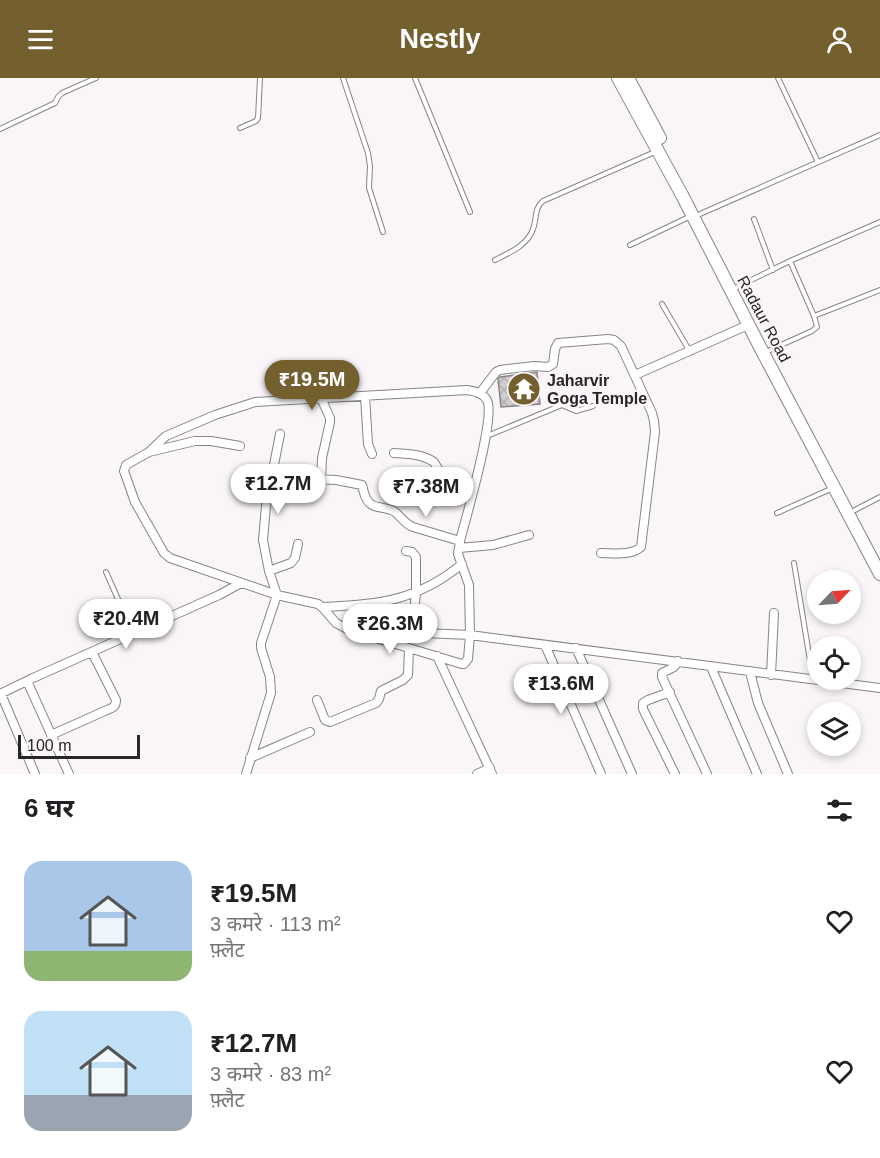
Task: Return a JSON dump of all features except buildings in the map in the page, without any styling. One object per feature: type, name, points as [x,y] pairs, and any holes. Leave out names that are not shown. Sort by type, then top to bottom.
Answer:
[{"type":"main road","name":"Radaur Road","points":[[618,78],[770,350],[880,557]]},
{"type":"main road","name":"Radaur Road","points":[[628,78],[748,325],[880,574]]},
{"type":"street","points":[[635,375],[748,325]]},
{"type":"street","points":[[480,393],[500,370],[551,366],[556,346],[561,342],[614,340],[621,346],[652,413],[655,432],[643,544],[640,549],[630,552],[601,553]]},
{"type":"street","points":[[149,453],[166,436],[255,402],[467,390],[485,396],[489,405],[487,436],[458,554],[469,585],[468,659],[464,664],[340,626],[322,607]]},
{"type":"street","points":[[365,396],[368,444],[372,454]]},
{"type":"street","points":[[321,398],[330,418],[322,458],[321,480]]},
{"type":"street","points":[[246,774],[271,693],[270,678],[261,643],[277,595],[269,571],[263,540],[266,506],[280,434]]},
{"type":"street","points":[[240,446],[195,441],[149,453],[128,463],[124,468],[135,502],[164,553],[170,558],[277,595],[322,607],[360,605],[400,598],[432,585],[462,564]]},
{"type":"street","points":[[394,453],[431,459],[449,487],[472,491]]},
{"type":"street","points":[[272,477],[336,480],[362,485],[365,497],[372,505],[393,510],[407,525],[460,544],[493,545],[529,535]]},
{"type":"street","points":[[269,571],[294,561],[298,544]]},
{"type":"street","points":[[406,550],[412,552],[416,557],[413,618],[416,629],[423,633],[470,635],[807,679]]},
{"type":"street","points":[[35,774],[0,694],[241,583]]},
{"type":"street","points":[[771,675],[774,613]]},
{"type":"street","points":[[545,645],[601,774]]},
{"type":"street","points":[[317,700],[326,720],[330,722],[376,703],[381,691],[408,675],[409,648]]},
{"type":"street","points":[[576,648],[632,774]]},
{"type":"street","points":[[51,735],[116,704],[92,652]]},
{"type":"street","points":[[437,656],[491,771],[477,774]]},
{"type":"street","points":[[678,661],[674,667],[662,673],[662,677],[707,774]]},
{"type":"street","points":[[711,667],[757,774]]},
{"type":"street","points":[[750,672],[762,714],[788,774]]},
{"type":"street","points":[[27,681],[69,774]]},
{"type":"street","points":[[861,686],[880,688]]},
{"type":"street","points":[[670,692],[643,704],[675,774]]},
{"type":"street","points":[[250,758],[310,732]]},
{"type":"lane","points":[[0,129],[55,103],[62,93],[96,78]]},
{"type":"lane","points":[[240,128],[258,118],[260,78]]},
{"type":"lane","points":[[343,78],[368,153],[369,188],[383,232]]},
{"type":"lane","points":[[415,78],[470,212]]},
{"type":"lane","points":[[778,78],[818,162]]},
{"type":"lane","points":[[630,245],[880,135]]},
{"type":"lane","points":[[495,260],[513,250],[530,236],[537,208],[543,201],[658,151]]},
{"type":"lane","points":[[754,219],[773,270]]},
{"type":"lane","points":[[735,288],[880,222]]},
{"type":"lane","points":[[770,350],[816,328],[817,324],[790,261]]},
{"type":"lane","points":[[814,316],[880,290]]},
{"type":"lane","points":[[662,304],[689,350]]},
{"type":"lane","points":[[487,436],[562,405],[576,411],[593,406]]},
{"type":"lane","points":[[777,513],[834,487]]},
{"type":"lane","points":[[855,510],[880,497]]},
{"type":"lane","points":[[794,563],[807,643]]},
{"type":"lane","points":[[106,572],[134,633]]},
{"type":"place","name":"Jaharvir Goga Temple","points":[[524,389]]}]
